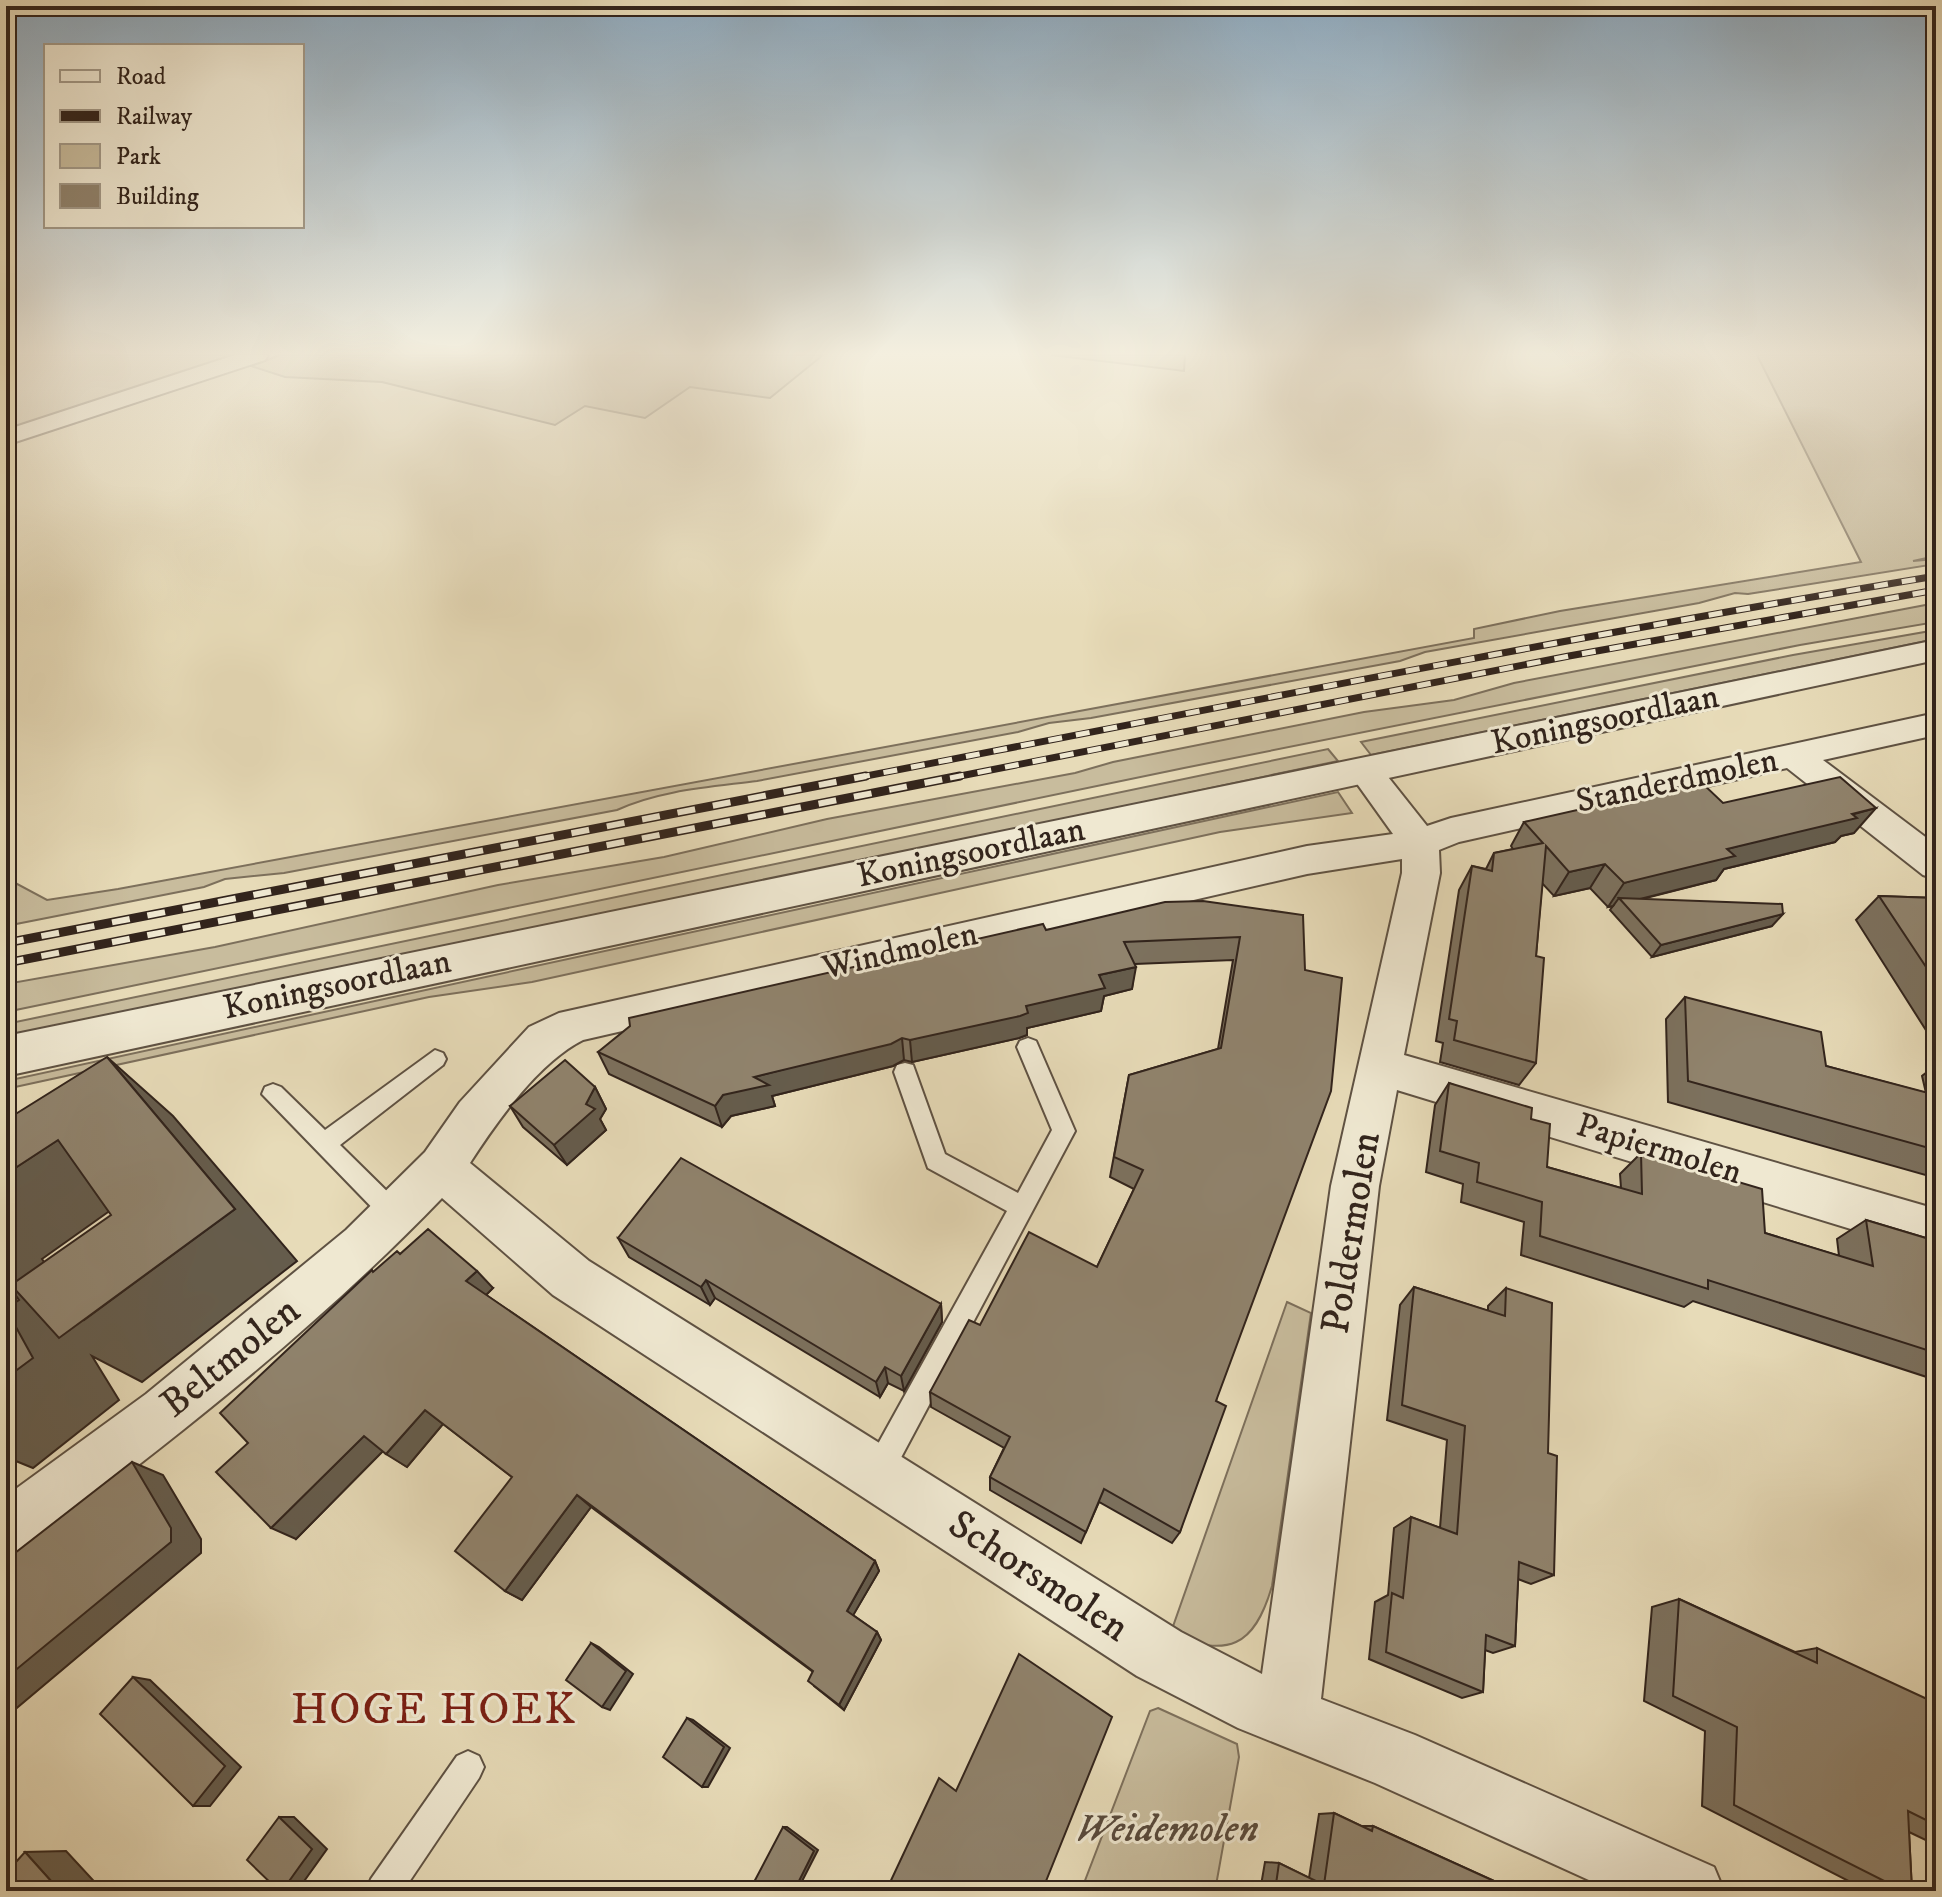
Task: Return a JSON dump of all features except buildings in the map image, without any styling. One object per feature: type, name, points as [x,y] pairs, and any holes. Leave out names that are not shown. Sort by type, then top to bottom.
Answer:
[{"type":"street","name":"Koningsoordlaan","points":[[6,1056],[1936,650]]},
{"type":"street","name":"Standerdmolen","points":[[1420,843],[1451,831],[1936,724]]},
{"type":"street","points":[[1794,756],[1936,865]]},
{"type":"street","points":[[1365,771],[1420,843]]},
{"type":"street","name":"Poldermolen","points":[[1274,1711],[1355,1186],[1421,873],[1420,843]]},
{"type":"street","name":"Windmolen","points":[[441,1167],[476,1116],[544,1040],[574,1025],[1307,860],[1420,843]]},
{"type":"street","name":"Papiermolen","points":[[1381,1067],[1936,1232]]},
{"type":"street","name":"Beltmolen","points":[[6,1531],[165,1413],[249,1345],[395,1215],[441,1167]]},
{"type":"street","name":"Schorsmolen","points":[[441,1167],[571,1278],[1126,1634],[1274,1711],[1392,1758],[1682,1889]]},
{"type":"lane","points":[[877,1473],[1064,1131],[1028,1047]]},
{"type":"lane","points":[[324,1144],[435,1059]]},
{"type":"lane","points":[[905,1072],[936,1161],[1022,1207]]},
{"type":"lane","points":[[273,1094],[395,1215]]},
{"type":"lane","points":[[383,1891],[468,1767]]},
{"type":"green space","points":[[1801,444],[1936,444],[1936,556],[1913,561],[1936,559],[1936,564],[1748,594],[1735,593],[1699,603],[1425,652],[1400,661],[1049,723],[1018,732],[757,781],[668,794],[617,810],[284,873],[225,879],[204,887],[6,926],[6,878],[47,900],[118,889],[1474,638],[1474,629],[1560,611],[1861,562]]},
{"type":"green space","points":[[1936,603],[1936,622],[1800,645],[1184,768],[6,1012],[6,984],[215,947],[498,885],[664,857],[827,819],[1075,773],[1113,762],[1364,712],[1454,700],[1514,683]]},
{"type":"green space","points":[[1936,630],[1936,639],[1371,755],[1361,742],[1793,655]]},
{"type":"green space","points":[[1328,749],[1338,761],[6,1043],[6,1024]]},
{"type":"green space","points":[[1338,792],[1352,813],[1220,832],[532,982],[429,997],[6,1089],[6,1081]]},
{"type":"green space","points":[[1287,1302],[1311,1313],[1272,1586],[1257,1623],[1247,1635],[1223,1646],[1190,1642],[1170,1635]]},
{"type":"green space","name":"Weidemolen","points":[[1158,1708],[1237,1744],[1239,1757],[1215,1891],[1081,1891],[1150,1711]]},
{"type":"railway","points":[[856,778],[1530,648],[1936,576]]},
{"type":"railway","points":[[950,778],[1569,656],[1936,590]]},
{"type":"railway","points":[[6,943],[866,776]]},
{"type":"railway","points":[[6,963],[960,776]]},
{"type":"district","name":"HOGE HOEK","points":[[434,1710]]}]
